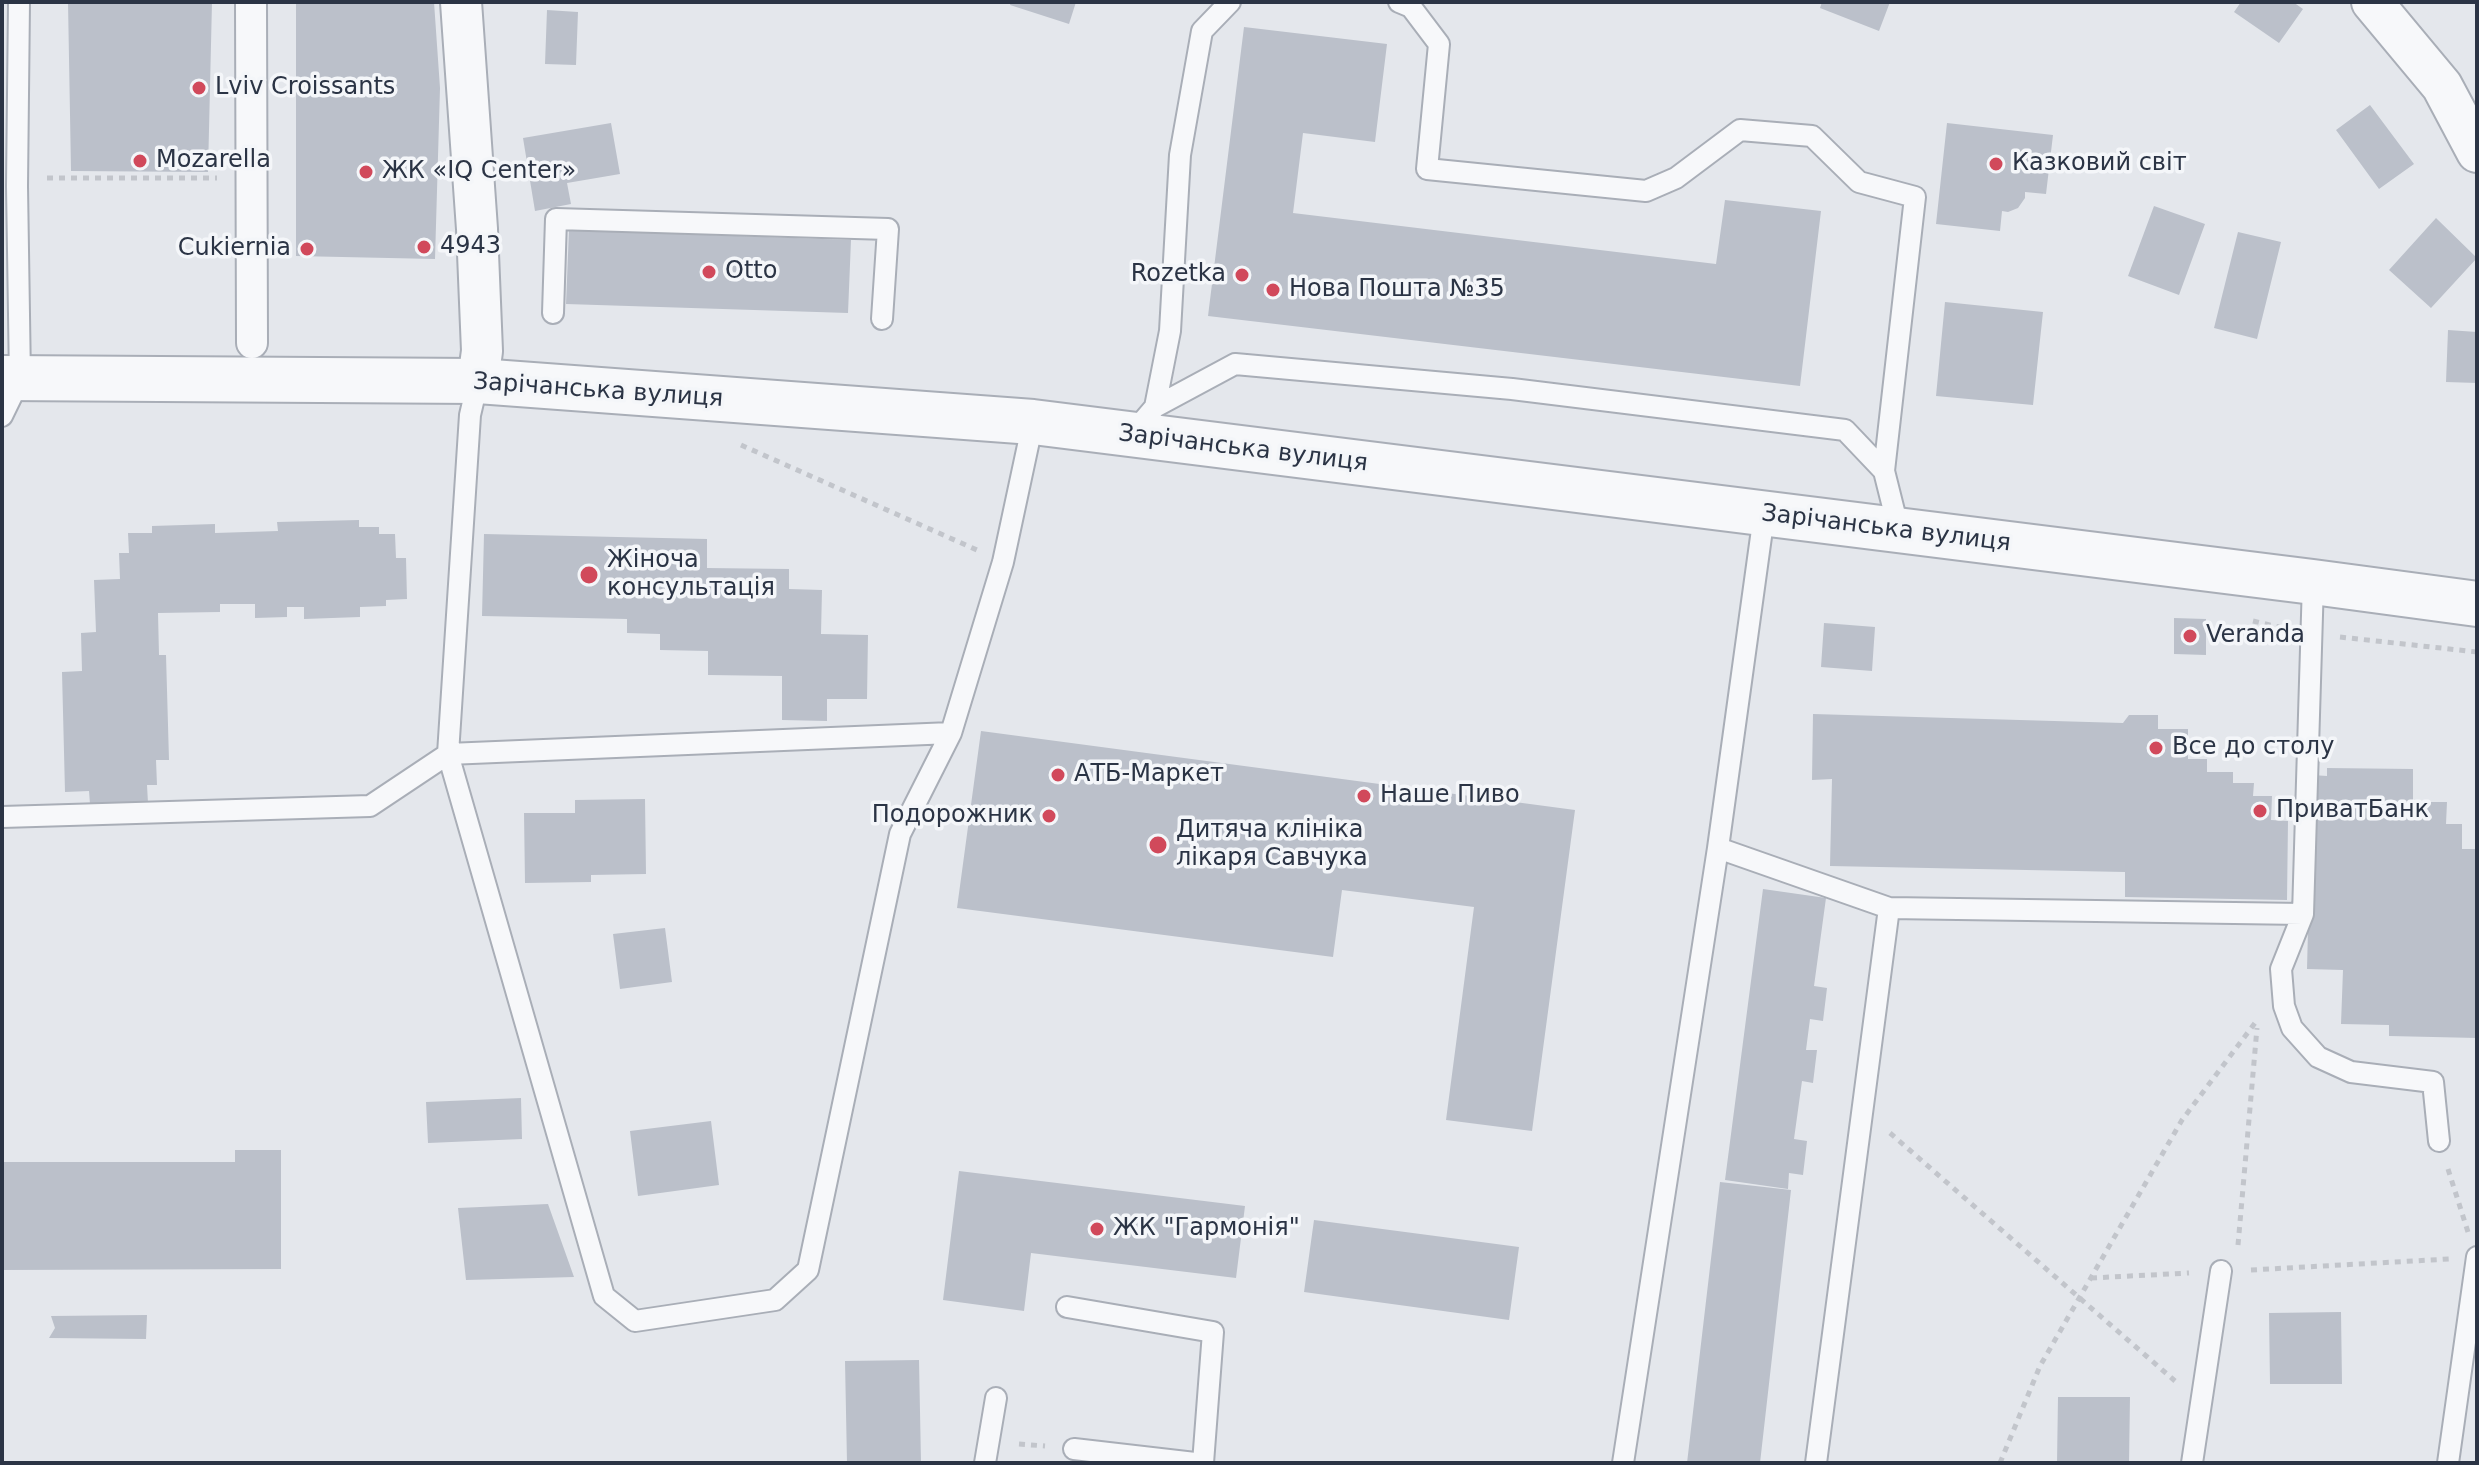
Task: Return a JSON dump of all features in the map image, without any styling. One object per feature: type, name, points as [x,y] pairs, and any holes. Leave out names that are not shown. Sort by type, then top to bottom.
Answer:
[{"type":"street","points":[[251,2],[252,343]]},
{"type":"street","points":[[461,2],[477,229],[482,351],[478,381]]},
{"type":"street","points":[[2377,3],[2442,86],[2477,152]]},
{"type":"street","name":"Зарічанська вулиця","points":[[8,391],[119,377],[478,381],[1033,422],[1143,421],[1764,515],[2477,604]]},
{"type":"lane","points":[[8,391],[10,241],[17,178],[19,2]]},
{"type":"lane","points":[[1143,421],[1170,331],[1180,155],[1202,31],[1230,2]]},
{"type":"lane","points":[[1399,2],[1411,7],[1439,44],[1427,169],[1646,191],[1676,178],[1740,130],[1812,136],[1859,182],[1915,197],[1884,471],[1899,531]]},
{"type":"lane","points":[[553,313],[556,219],[888,229],[882,319]]},
{"type":"lane","points":[[1143,421],[1235,364],[1512,389],[1845,430],[1884,471]]},
{"type":"lane","points":[[478,381],[470,415],[448,754],[604,1296],[635,1321],[775,1300],[808,1270],[900,834],[951,733],[1003,562],[1033,422]]},
{"type":"lane","points":[[1623,1463],[1718,848],[1764,515]]},
{"type":"lane","points":[[2313,582],[2303,914],[2281,969],[2284,1006],[2292,1028],[2318,1057],[2351,1072],[2433,1082],[2439,1141]]},
{"type":"lane","points":[[2,817],[370,806],[448,754],[951,733]]},
{"type":"lane","points":[[1718,848],[1889,908],[2303,914]]},
{"type":"lane","points":[[1816,1463],[1889,908]]},
{"type":"lane","points":[[2448,1463],[2476,1257]]},
{"type":"lane","points":[[2192,1463],[2200,1403],[2228,1271]]},
{"type":"lane","points":[[1067,1307],[1213,1332],[1203,1463]]},
{"type":"lane","points":[[985,1463],[996,1398]]},
{"type":"lane","points":[[1074,1449],[1195,1463]]},
{"type":"path","points":[[17,178],[251,178]]},
{"type":"path","points":[[736,443],[1003,562]]},
{"type":"path","points":[[2251,620],[2311,634],[2477,652]]},
{"type":"path","points":[[2000,1463],[2040,1366],[2182,1120],[2282,986]]},
{"type":"path","points":[[2228,1271],[2258,1019]]},
{"type":"path","points":[[1863,1110],[2200,1403]]},
{"type":"path","points":[[2090,1278],[2476,1257],[2439,1141]]},
{"type":"path","points":[[989,1441],[1074,1449]]},
{"type":"building","points":[[68,2],[212,2],[208,172],[71,171]]},
{"type":"building","name":"ЖК «IQ Center»","points":[[296,2],[434,2],[440,88],[435,259],[296,256]]},
{"type":"building","points":[[1011,2],[1076,2],[1069,24],[1010,5]]},
{"type":"building","points":[[1822,2],[1890,2],[1879,31],[1820,8]]},
{"type":"building","points":[[2241,2],[2293,2],[2303,9],[2279,43],[2234,12]]},
{"type":"building","points":[[547,10],[578,12],[576,65],[545,64]]},
{"type":"building","points":[[1244,27],[1387,44],[1375,142],[1303,133],[1293,213],[1716,264],[1725,200],[1821,211],[1800,386],[1208,316]]},
{"type":"building","points":[[2370,105],[2414,164],[2379,189],[2336,130]]},
{"type":"building","points":[[611,123],[620,174],[567,183],[571,204],[535,211],[523,138]]},
{"type":"building","name":"Казковий світ","points":[[1947,123],[2053,135],[2046,194],[2025,192],[2025,198],[2018,208],[2002,211],[2000,231],[1936,224]]},
{"type":"building","points":[[2154,206],[2205,224],[2179,295],[2128,276]]},
{"type":"building","points":[[2436,218],[2477,258],[2431,308],[2389,270]]},
{"type":"building","name":"Otto","points":[[569,230],[851,240],[848,313],[566,304]]},
{"type":"building","points":[[2238,232],[2281,242],[2257,339],[2214,328]]},
{"type":"building","points":[[1945,302],[2043,312],[2033,405],[1936,396]]},
{"type":"building","points":[[2448,330],[2477,332],[2477,383],[2446,382]]},
{"type":"building","points":[[359,520],[359,527],[379,527],[379,534],[395,534],[396,558],[406,558],[407,599],[386,600],[386,606],[360,607],[360,617],[304,619],[304,607],[287,607],[287,617],[255,618],[255,604],[220,604],[220,612],[158,613],[159,655],[166,655],[169,760],[156,760],[157,785],[147,785],[148,803],[90,804],[89,791],[65,792],[62,672],[82,671],[81,633],[96,632],[94,580],[120,579],[119,553],[129,553],[128,533],[152,533],[152,526],[215,524],[215,533],[278,531],[277,522]]},
{"type":"building","points":[[484,534],[707,539],[707,568],[789,569],[789,589],[822,590],[821,634],[868,635],[867,699],[827,699],[827,721],[782,720],[782,676],[708,675],[708,651],[660,650],[660,634],[627,633],[627,619],[482,616]]},
{"type":"building","name":"Veranda","points":[[2174,618],[2206,619],[2206,655],[2174,654]]},
{"type":"building","points":[[1824,623],[1875,627],[1872,671],[1821,667]]},
{"type":"building","points":[[1813,714],[2123,723],[2129,715],[2158,715],[2158,729],[2188,729],[2188,759],[2207,759],[2207,772],[2233,772],[2233,783],[2254,783],[2253,796],[2272,796],[2271,820],[2288,821],[2287,900],[2125,897],[2125,872],[1830,866],[1832,779],[1812,780]]},
{"type":"building","points":[[981,731],[1575,810],[1532,1131],[1446,1120],[1474,907],[1342,890],[1333,957],[957,908]]},
{"type":"building","points":[[2327,768],[2413,769],[2413,802],[2447,802],[2446,824],[2462,824],[2462,849],[2477,849],[2477,1038],[2389,1036],[2389,1025],[2341,1024],[2343,970],[2307,969],[2312,775],[2327,776]]},
{"type":"building","points":[[645,799],[646,874],[591,875],[591,882],[525,883],[524,813],[575,813],[575,800]]},
{"type":"building","points":[[1763,889],[1826,898],[1814,986],[1827,988],[1823,1021],[1810,1019],[1806,1050],[1817,1050],[1813,1083],[1802,1081],[1794,1139],[1807,1141],[1803,1175],[1789,1173],[1788,1189],[1725,1180]]},
{"type":"building","points":[[665,928],[672,982],[620,989],[613,934]]},
{"type":"building","points":[[521,1098],[522,1139],[428,1143],[426,1102]]},
{"type":"building","points":[[711,1121],[719,1185],[638,1196],[630,1131]]},
{"type":"building","points":[[235,1150],[281,1150],[281,1269],[2,1270],[2,1162],[235,1162]]},
{"type":"building","name":"ЖК \"Гармонія\"","points":[[959,1171],[1245,1206],[1236,1278],[1031,1253],[1024,1311],[943,1300]]},
{"type":"building","points":[[1720,1182],[1791,1190],[1760,1463],[1687,1463]]},
{"type":"building","points":[[548,1204],[574,1277],[466,1280],[458,1208]]},
{"type":"building","points":[[1314,1220],[1519,1247],[1509,1320],[1304,1292]]},
{"type":"building","points":[[2341,1312],[2342,1384],[2270,1384],[2269,1313]]},
{"type":"building","points":[[147,1315],[146,1339],[49,1338],[55,1328],[51,1316]]},
{"type":"building","points":[[919,1360],[921,1463],[847,1463],[845,1361]]},
{"type":"building","points":[[2058,1397],[2130,1397],[2129,1463],[2057,1463]]},
{"type":"place","name":"Lviv Croissants","points":[[199,88]]},
{"type":"place","name":"Mozarella","points":[[140,161]]},
{"type":"place","name":"Казковий світ","points":[[1996,164]]},
{"type":"place","name":"ЖК «IQ Center»","points":[[366,172]]},
{"type":"place","name":"4943","points":[[424,247]]},
{"type":"place","name":"Cukiernia","points":[[307,249]]},
{"type":"place","name":"Otto","points":[[709,272]]},
{"type":"place","name":"Rozetka","points":[[1242,275]]},
{"type":"place","name":"Нова Пошта №35","points":[[1273,290]]},
{"type":"place","name":"Жіноча консультація","points":[[589,575]]},
{"type":"place","name":"Veranda","points":[[2190,636]]},
{"type":"place","name":"Все до столу","points":[[2156,748]]},
{"type":"place","name":"АТБ-Маркет","points":[[1058,775]]},
{"type":"place","name":"Наше Пиво","points":[[1364,796]]},
{"type":"place","name":"ПриватБанк","points":[[2260,811]]},
{"type":"place","name":"Подорожник","points":[[1049,816]]},
{"type":"place","name":"Дитяча клініка лікаря Савчука","points":[[1158,845]]},
{"type":"place","name":"ЖК \"Гармонія\"","points":[[1097,1229]]}]
